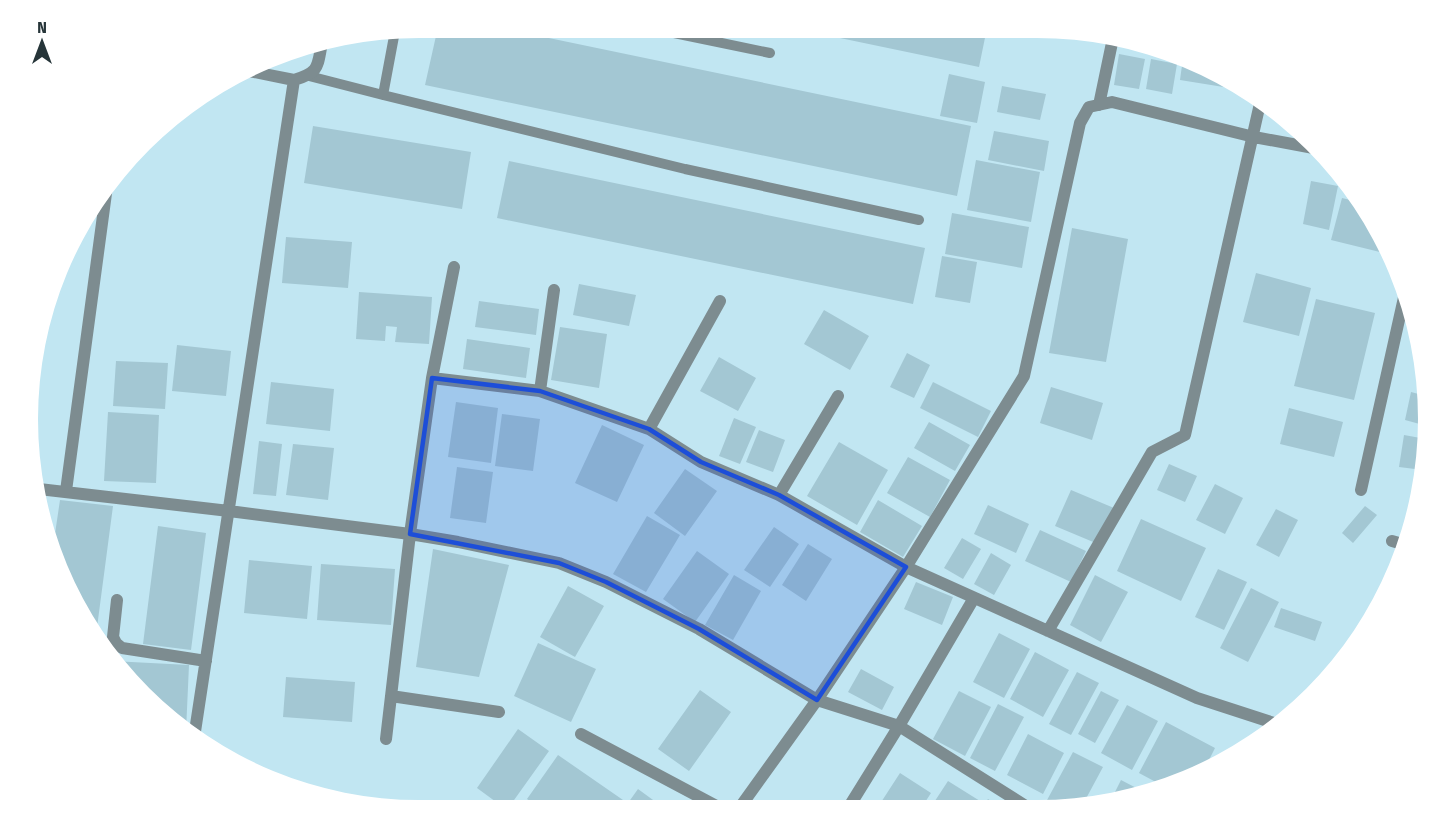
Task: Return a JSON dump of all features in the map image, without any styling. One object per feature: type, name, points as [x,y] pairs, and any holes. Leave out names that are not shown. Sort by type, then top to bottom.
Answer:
[{"type":"street","points":[[1099,105],[1111,45]]},
{"type":"street","points":[[259,73],[294,80],[309,76],[316,68],[320,50]]},
{"type":"street","points":[[196,728],[294,80]]},
{"type":"street","points":[[745,800],[906,567],[1024,376],[1080,123],[1089,107],[1112,102],[1254,137],[1303,146]]},
{"type":"street","points":[[1048,631],[1152,452],[1185,435],[1259,110]]},
{"type":"street","points":[[66,491],[105,203]]},
{"type":"street","points":[[386,739],[410,534],[432,378],[454,267]]},
{"type":"street","points":[[540,391],[554,290]]},
{"type":"street","points":[[649,429],[720,301]]},
{"type":"street","points":[[1361,490],[1402,311]]},
{"type":"street","points":[[432,378],[540,391],[649,429],[701,462],[779,495],[906,567],[1197,698],[1269,722]]},
{"type":"street","points":[[779,495],[838,396]]},
{"type":"street","points":[[44,489],[410,534],[559,563],[606,582],[699,629],[817,699],[899,726],[1016,800]]},
{"type":"street","points":[[1392,541],[1397,542]]},
{"type":"street","points":[[853,800],[974,598]]},
{"type":"street","points":[[117,600],[112,637],[122,648],[206,660]]},
{"type":"street","points":[[392,696],[499,712]]},
{"type":"street","points":[[581,734],[705,800]]},
{"type":"lane","points":[[383,95],[394,38]]},
{"type":"lane","points":[[698,38],[770,53]]},
{"type":"lane","points":[[309,76],[685,169],[919,220]]},
{"type":"highlighted area","points":[[432,378],[540,391],[649,429],[701,462],[779,495],[906,567],[817,700],[699,629],[606,582],[559,563],[410,534]]},
{"type":"building","points":[[436,38],[549,38],[971,126],[957,196],[425,85]]},
{"type":"building","points":[[840,38],[985,38],[979,67]]},
{"type":"building","points":[[1119,54],[1145,59],[1139,89],[1114,85]]},
{"type":"building","points":[[1151,59],[1177,65],[1172,94],[1146,89]]},
{"type":"building","points":[[1182,67],[1223,87],[1180,80]]},
{"type":"building","points":[[949,74],[985,82],[977,123],[940,116]]},
{"type":"building","points":[[1002,86],[1046,94],[1040,120],[997,112]]},
{"type":"building","points":[[313,126],[471,152],[462,209],[304,183]]},
{"type":"building","points":[[994,131],[1049,141],[1044,171],[988,160]]},
{"type":"building","points":[[976,160],[1040,172],[1031,222],[967,210]]},
{"type":"building","points":[[509,161],[925,248],[913,304],[497,218]]},
{"type":"building","points":[[1311,181],[1338,186],[1329,230],[1303,224]]},
{"type":"building","points":[[1342,198],[1348,199],[1379,252],[1331,240]]},
{"type":"building","points":[[952,213],[1029,227],[1022,268],[945,254]]},
{"type":"building","points":[[1072,228],[1128,239],[1106,362],[1049,353]]},
{"type":"building","points":[[286,237],[352,242],[348,288],[282,283]]},
{"type":"building","points":[[942,256],[977,262],[970,303],[935,297]]},
{"type":"building","points":[[1256,273],[1311,288],[1299,336],[1243,322]]},
{"type":"building","points":[[579,284],[636,295],[629,326],[573,315]]},
{"type":"building","points":[[359,292],[432,297],[429,344],[395,342],[397,327],[386,326],[385,341],[356,339]]},
{"type":"building","points":[[1316,299],[1375,313],[1354,400],[1294,386]]},
{"type":"building","points":[[479,301],[539,309],[536,335],[475,327]]},
{"type":"building","points":[[824,310],[869,336],[850,370],[804,344]]},
{"type":"building","points":[[560,327],[607,334],[599,388],[551,380]]},
{"type":"building","points":[[467,339],[530,348],[526,378],[463,369]]},
{"type":"building","points":[[177,345],[231,351],[226,396],[172,391]]},
{"type":"building","points":[[907,353],[930,365],[914,398],[890,387]]},
{"type":"building","points":[[719,357],[756,378],[738,411],[700,391]]},
{"type":"building","points":[[116,361],[168,363],[165,409],[113,406]]},
{"type":"building","points":[[271,382],[334,389],[330,431],[266,424]]},
{"type":"building","points":[[933,382],[991,411],[978,437],[920,408]]},
{"type":"building","points":[[1051,387],[1103,403],[1092,440],[1040,423]]},
{"type":"building","points":[[1411,392],[1417,394],[1418,423],[1405,420]]},
{"type":"building","points":[[456,402],[498,408],[491,463],[448,457]]},
{"type":"building","points":[[1289,408],[1343,422],[1334,457],[1280,444]]},
{"type":"building","points":[[108,412],[159,415],[156,483],[104,481]]},
{"type":"building","points":[[502,414],[540,419],[533,471],[495,466]]},
{"type":"building","points":[[734,418],[756,427],[740,464],[719,456]]},
{"type":"building","points":[[929,422],[970,445],[955,471],[914,448]]},
{"type":"building","points":[[602,425],[644,445],[617,502],[575,483]]},
{"type":"building","points":[[759,430],[785,440],[773,472],[746,462]]},
{"type":"building","points":[[1404,435],[1417,437],[1414,469],[1399,467]]},
{"type":"building","points":[[259,441],[282,444],[276,496],[253,494]]},
{"type":"building","points":[[839,442],[888,470],[857,525],[807,496]]},
{"type":"building","points":[[293,444],[334,448],[328,500],[286,495]]},
{"type":"building","points":[[908,457],[950,480],[930,517],[887,493]]},
{"type":"building","points":[[1169,464],[1197,476],[1185,502],[1157,490]]},
{"type":"building","points":[[457,467],[493,472],[486,523],[450,518]]},
{"type":"building","points":[[685,469],[717,491],[685,536],[654,513]]},
{"type":"building","points":[[1215,484],[1243,498],[1225,534],[1196,520]]},
{"type":"building","points":[[1071,490],[1114,508],[1098,544],[1055,526]]},
{"type":"building","points":[[60,500],[113,506],[97,624],[77,588],[55,533]]},
{"type":"building","points":[[878,500],[922,526],[903,557],[860,532]]},
{"type":"building","points":[[988,505],[1029,524],[1016,553],[974,534]]},
{"type":"building","points":[[1365,506],[1377,515],[1353,543],[1342,533]]},
{"type":"building","points":[[1276,509],[1298,520],[1279,557],[1256,545]]},
{"type":"building","points":[[647,516],[680,535],[646,592],[613,574]]},
{"type":"building","points":[[1141,519],[1206,548],[1181,601],[1117,571]]},
{"type":"building","points":[[158,526],[206,533],[191,650],[143,644]]},
{"type":"building","points":[[774,527],[799,544],[770,587],[744,570]]},
{"type":"building","points":[[1040,530],[1086,551],[1071,582],[1025,561]]},
{"type":"building","points":[[962,538],[981,549],[963,579],[944,568]]},
{"type":"building","points":[[808,544],[832,559],[806,601],[782,585]]},
{"type":"building","points":[[433,549],[509,565],[479,677],[416,667]]},
{"type":"building","points":[[697,551],[729,574],[695,622],[663,599]]},
{"type":"building","points":[[991,553],[1011,565],[994,595],[974,584]]},
{"type":"building","points":[[249,560],[312,566],[307,619],[244,613]]},
{"type":"building","points":[[321,564],[395,569],[391,625],[317,620]]},
{"type":"building","points":[[1218,569],[1247,582],[1224,630],[1195,617]]},
{"type":"building","points":[[734,575],[761,591],[733,640],[705,625]]},
{"type":"building","points":[[1095,575],[1128,592],[1101,642],[1070,625]]},
{"type":"building","points":[[916,582],[953,597],[942,625],[904,609]]},
{"type":"building","points":[[568,586],[604,606],[575,657],[540,637]]},
{"type":"building","points":[[1251,588],[1279,602],[1248,662],[1220,648]]},
{"type":"building","points":[[1281,608],[1322,622],[1315,641],[1274,627]]},
{"type":"building","points":[[999,633],[1030,649],[1004,698],[973,682]]},
{"type":"building","points":[[538,643],[596,669],[571,722],[514,696]]},
{"type":"building","points":[[1035,652],[1069,670],[1043,717],[1010,699]]},
{"type":"building","points":[[125,662],[189,665],[186,722],[149,689]]},
{"type":"building","points":[[861,669],[894,687],[882,710],[848,692]]},
{"type":"building","points":[[1077,672],[1099,683],[1071,735],[1049,724]]},
{"type":"building","points":[[286,677],[355,682],[352,722],[283,717]]},
{"type":"building","points":[[700,690],[731,712],[689,771],[658,749]]},
{"type":"building","points":[[959,691],[991,707],[965,756],[933,739]]},
{"type":"building","points":[[1101,691],[1119,700],[1095,743],[1078,734]]},
{"type":"building","points":[[998,704],[1024,717],[995,771],[970,758]]},
{"type":"building","points":[[1127,705],[1158,721],[1132,770],[1101,753]]},
{"type":"building","points":[[1166,722],[1215,748],[1210,758],[1155,781],[1139,773]]},
{"type":"building","points":[[518,729],[549,751],[514,800],[493,800],[477,788]]},
{"type":"building","points":[[1028,734],[1064,753],[1043,794],[1007,775]]},
{"type":"building","points":[[1073,752],[1103,767],[1087,797],[1047,800]]},
{"type":"building","points":[[558,755],[623,800],[528,800]]},
{"type":"building","points":[[900,773],[931,793],[926,800],[882,800]]},
{"type":"building","points":[[1121,780],[1136,788],[1135,788],[1115,792]]},
{"type":"building","points":[[948,781],[978,800],[936,800]]},
{"type":"building","points":[[638,789],[653,800],[630,800]]}]
